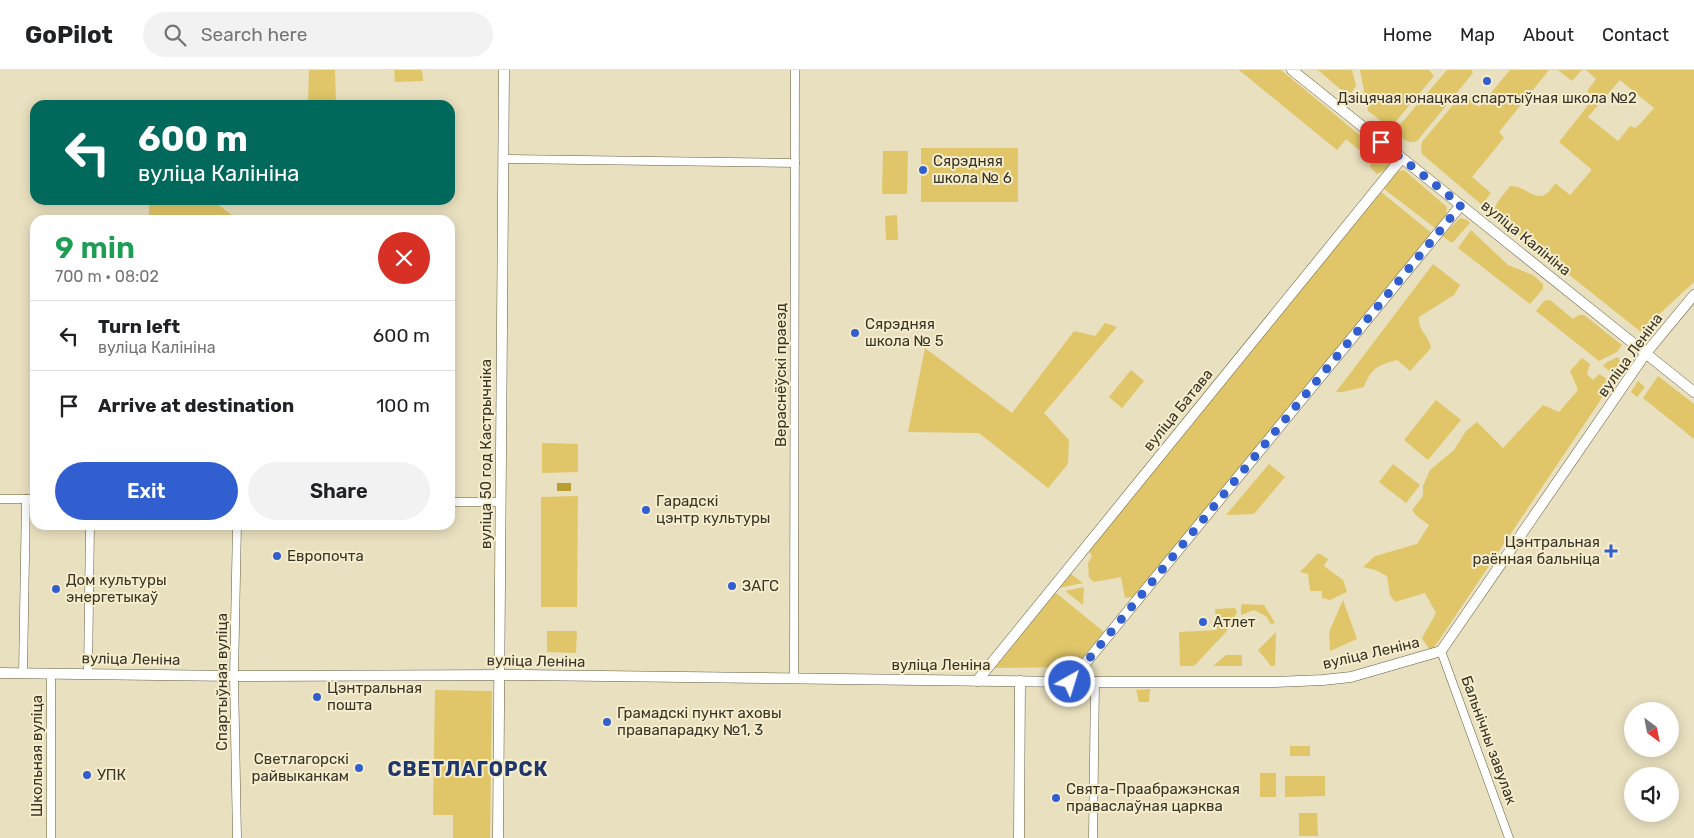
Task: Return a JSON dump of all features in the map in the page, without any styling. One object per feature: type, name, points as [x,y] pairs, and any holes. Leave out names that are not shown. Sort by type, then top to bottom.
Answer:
[{"type":"street","name":"вуліца 50 год Кастрычніка","points":[[498,838],[504,70]]},
{"type":"street","name":"Вераснёўскі праезд","points":[[794,679],[795,70]]},
{"type":"street","name":"вуліца Калініна","points":[[1292,70],[1694,392]]},
{"type":"street","points":[[503,159],[795,163]]},
{"type":"street","name":"вуліца Батава","points":[[977,681],[1401,159]]},
{"type":"street","points":[[1070,682],[1461,205]]},
{"type":"street","name":"вуліца Леніна","points":[[0,673],[1070,682],[1275,682],[1352,677],[1441,651],[1646,353],[1694,295]]},
{"type":"street","points":[[0,499],[30,499]]},
{"type":"street","name":"Школьная вуліца","points":[[23,673],[26,499]]},
{"type":"street","points":[[455,502],[500,502]]},
{"type":"street","points":[[88,674],[90,530]]},
{"type":"street","name":"Спартыўная вуліца","points":[[237,530],[234,676],[237,838]]},
{"type":"street","name":"Бальнічны завулак","points":[[1441,651],[1509,838]]},
{"type":"street","name":"Школьная вуліца","points":[[51,673],[51,838]]},
{"type":"street","points":[[1019,838],[1020,681]]},
{"type":"street","points":[[1093,838],[1095,681]]},
{"type":"shaded area","points":[[309,70],[335,70],[336,100],[308,100]]},
{"type":"shaded area","points":[[394,70],[422,70],[423,81],[395,82]]},
{"type":"shaded area","points":[[1239,70],[1281,70],[1391,161],[1389,166],[1377,174],[1370,167],[1371,160],[1346,139],[1337,150]]},
{"type":"shaded area","points":[[1318,70],[1352,70],[1356,86],[1351,93],[1340,89]]},
{"type":"shaded area","points":[[1360,70],[1429,70],[1434,76],[1392,126],[1389,127],[1368,111]]},
{"type":"shaded area","points":[[1447,70],[1471,70],[1473,73],[1417,141],[1405,140],[1396,131],[1398,127]]},
{"type":"shaded area","points":[[1510,70],[1549,70],[1499,132],[1504,138],[1472,177],[1491,193],[1482,205],[1422,154],[1422,142],[1462,94],[1479,107]]},
{"type":"shaded area","points":[[1558,70],[1582,70],[1572,81]]},
{"type":"shaded area","points":[[1586,70],[1694,70],[1694,282],[1656,317],[1644,332],[1641,332],[1494,215],[1497,203],[1510,186],[1539,196],[1549,191],[1555,183],[1570,195],[1591,171],[1559,142],[1593,99],[1592,95],[1587,91],[1596,79]],"holes":[[[1620,80],[1654,108],[1639,125],[1635,128],[1630,126],[1618,141],[1588,117]]]},
{"type":"shaded area","points":[[921,148],[1018,148],[1018,202],[921,202]]},
{"type":"shaded area","points":[[883,151],[908,151],[907,194],[882,194]]},
{"type":"shaded area","points":[[1404,170],[1447,207],[1446,216],[1435,228],[1384,189],[1383,187],[1392,176]]},
{"type":"shaded area","points":[[1381,192],[1433,234],[1138,596],[1125,598],[1121,577],[1094,582],[1089,578],[1088,563],[1092,556],[1088,550]]},
{"type":"shaded area","points":[[149,205],[218,205],[232,215],[149,215]]},
{"type":"shaded area","points":[[897,215],[898,240],[886,240],[885,216]]},
{"type":"shaded area","points":[[1460,218],[1470,223],[1452,243],[1442,236]]},
{"type":"shaded area","points":[[1471,230],[1508,265],[1533,275],[1543,284],[1543,289],[1530,304],[1458,248]]},
{"type":"shaded area","points":[[1433,264],[1460,285],[1454,295],[1419,317],[1420,326],[1431,348],[1410,371],[1397,360],[1376,368],[1369,375],[1364,387],[1336,392]]},
{"type":"shaded area","points":[[1550,300],[1573,319],[1579,315],[1584,315],[1622,345],[1617,352],[1599,361],[1536,311],[1544,301]]},
{"type":"shaded area","points":[[1105,323],[1117,327],[1044,413],[1069,440],[1068,464],[1048,488],[979,433],[908,432],[925,348],[1012,413],[1074,331],[1095,336]]},
{"type":"shaded area","points":[[1618,357],[1621,366],[1614,375],[1603,366]]},
{"type":"shaded area","points":[[1582,358],[1590,364],[1587,374],[1593,380],[1599,374],[1610,381],[1600,401],[1431,652],[1422,638],[1436,613],[1425,593],[1395,602],[1390,595],[1387,576],[1363,567],[1375,556],[1417,544],[1429,525],[1412,510],[1423,496],[1423,486],[1430,470],[1454,450],[1466,431],[1477,422],[1503,448],[1543,405],[1559,412],[1578,390],[1570,371]]},
{"type":"shaded area","points":[[1131,370],[1144,381],[1122,408],[1109,397]]},
{"type":"shaded area","points":[[1658,376],[1694,404],[1694,439],[1643,398]]},
{"type":"shaded area","points":[[1638,381],[1645,387],[1637,397],[1631,392]]},
{"type":"shaded area","points":[[1436,400],[1461,420],[1428,460],[1404,440]]},
{"type":"shaded area","points":[[542,443],[578,444],[578,472],[542,473]]},
{"type":"shaded area","points":[[1269,464],[1285,477],[1254,514],[1226,515]]},
{"type":"shaded area","points":[[1393,464],[1420,485],[1406,503],[1379,482]]},
{"type":"shaded area","points":[[557,483],[571,483],[571,491],[557,491]]},
{"type":"shaded area","points":[[578,496],[577,607],[541,607],[541,497]]},
{"type":"shaded area","points":[[1318,553],[1328,559],[1324,566],[1343,580],[1347,592],[1330,600],[1322,598],[1322,591],[1310,591],[1308,574],[1300,572]]},
{"type":"shaded area","points":[[1071,574],[1083,583],[1059,588]]},
{"type":"shaded area","points":[[1084,587],[1083,605],[1065,591]]},
{"type":"shaded area","points":[[1055,592],[1104,632],[1075,667],[995,668]]},
{"type":"shaded area","points":[[1343,600],[1357,639],[1330,651],[1329,632]]},
{"type":"shaded area","points":[[1243,604],[1264,605],[1275,623],[1271,624],[1266,616],[1254,610],[1241,615],[1241,606]]},
{"type":"shaded area","points":[[1235,608],[1237,612],[1226,632],[1194,666],[1180,666],[1179,632],[1217,630],[1215,609]]},
{"type":"shaded area","points":[[547,631],[577,631],[576,653],[547,652]]},
{"type":"shaded area","points":[[1276,632],[1275,666],[1271,666],[1258,650]]},
{"type":"shaded area","points":[[1226,655],[1242,655],[1242,666],[1213,666]]},
{"type":"shaded area","points":[[1150,689],[1149,702],[1139,702],[1136,690]]},
{"type":"shaded area","points":[[435,690],[492,691],[490,838],[453,838],[453,815],[433,815]]},
{"type":"shaded area","points":[[1290,746],[1310,746],[1310,756],[1290,756]]},
{"type":"shaded area","points":[[1260,773],[1276,773],[1276,797],[1260,797]]},
{"type":"shaded area","points":[[1285,776],[1325,776],[1325,796],[1285,797]]},
{"type":"shaded area","points":[[1299,813],[1317,813],[1318,836],[1299,836]]},
{"type":"place","name":"Дзіцячая юнацкая спартыўная школа №2","points":[[1487,81]]},
{"type":"place","name":"Сярэдняя школа № 6","points":[[923,170]]},
{"type":"place","name":"Сярэдняя школа № 5","points":[[855,333]]},
{"type":"place","name":"Гарадскі цэнтр культуры","points":[[646,510]]},
{"type":"place","name":"Цэнтральная раённая бальніца","points":[[1611,551]]},
{"type":"place","name":"Европочта","points":[[277,556]]},
{"type":"place","name":"ЗАГС","points":[[732,586]]},
{"type":"place","name":"Дом культуры энергетыкаў","points":[[56,589]]},
{"type":"place","name":"Атлет","points":[[1203,622]]},
{"type":"place","name":"Цэнтральная пошта","points":[[317,697]]},
{"type":"place","name":"Грамадскі пункт аховы правапарадку №1, 3","points":[[607,722]]},
{"type":"place","name":"Светлагорскі райвыканкам","points":[[359,768]]},
{"type":"place","name":"УПК","points":[[87,775]]},
{"type":"place","name":"Свята-Праабражэнская праваслаўная царква","points":[[1056,798]]},
{"type":"district","name":"СВЕТЛАГОРСК","points":[[468,769]]},
{"type":"route","points":[[1070,682],[1461,205],[1381,142]]}]
